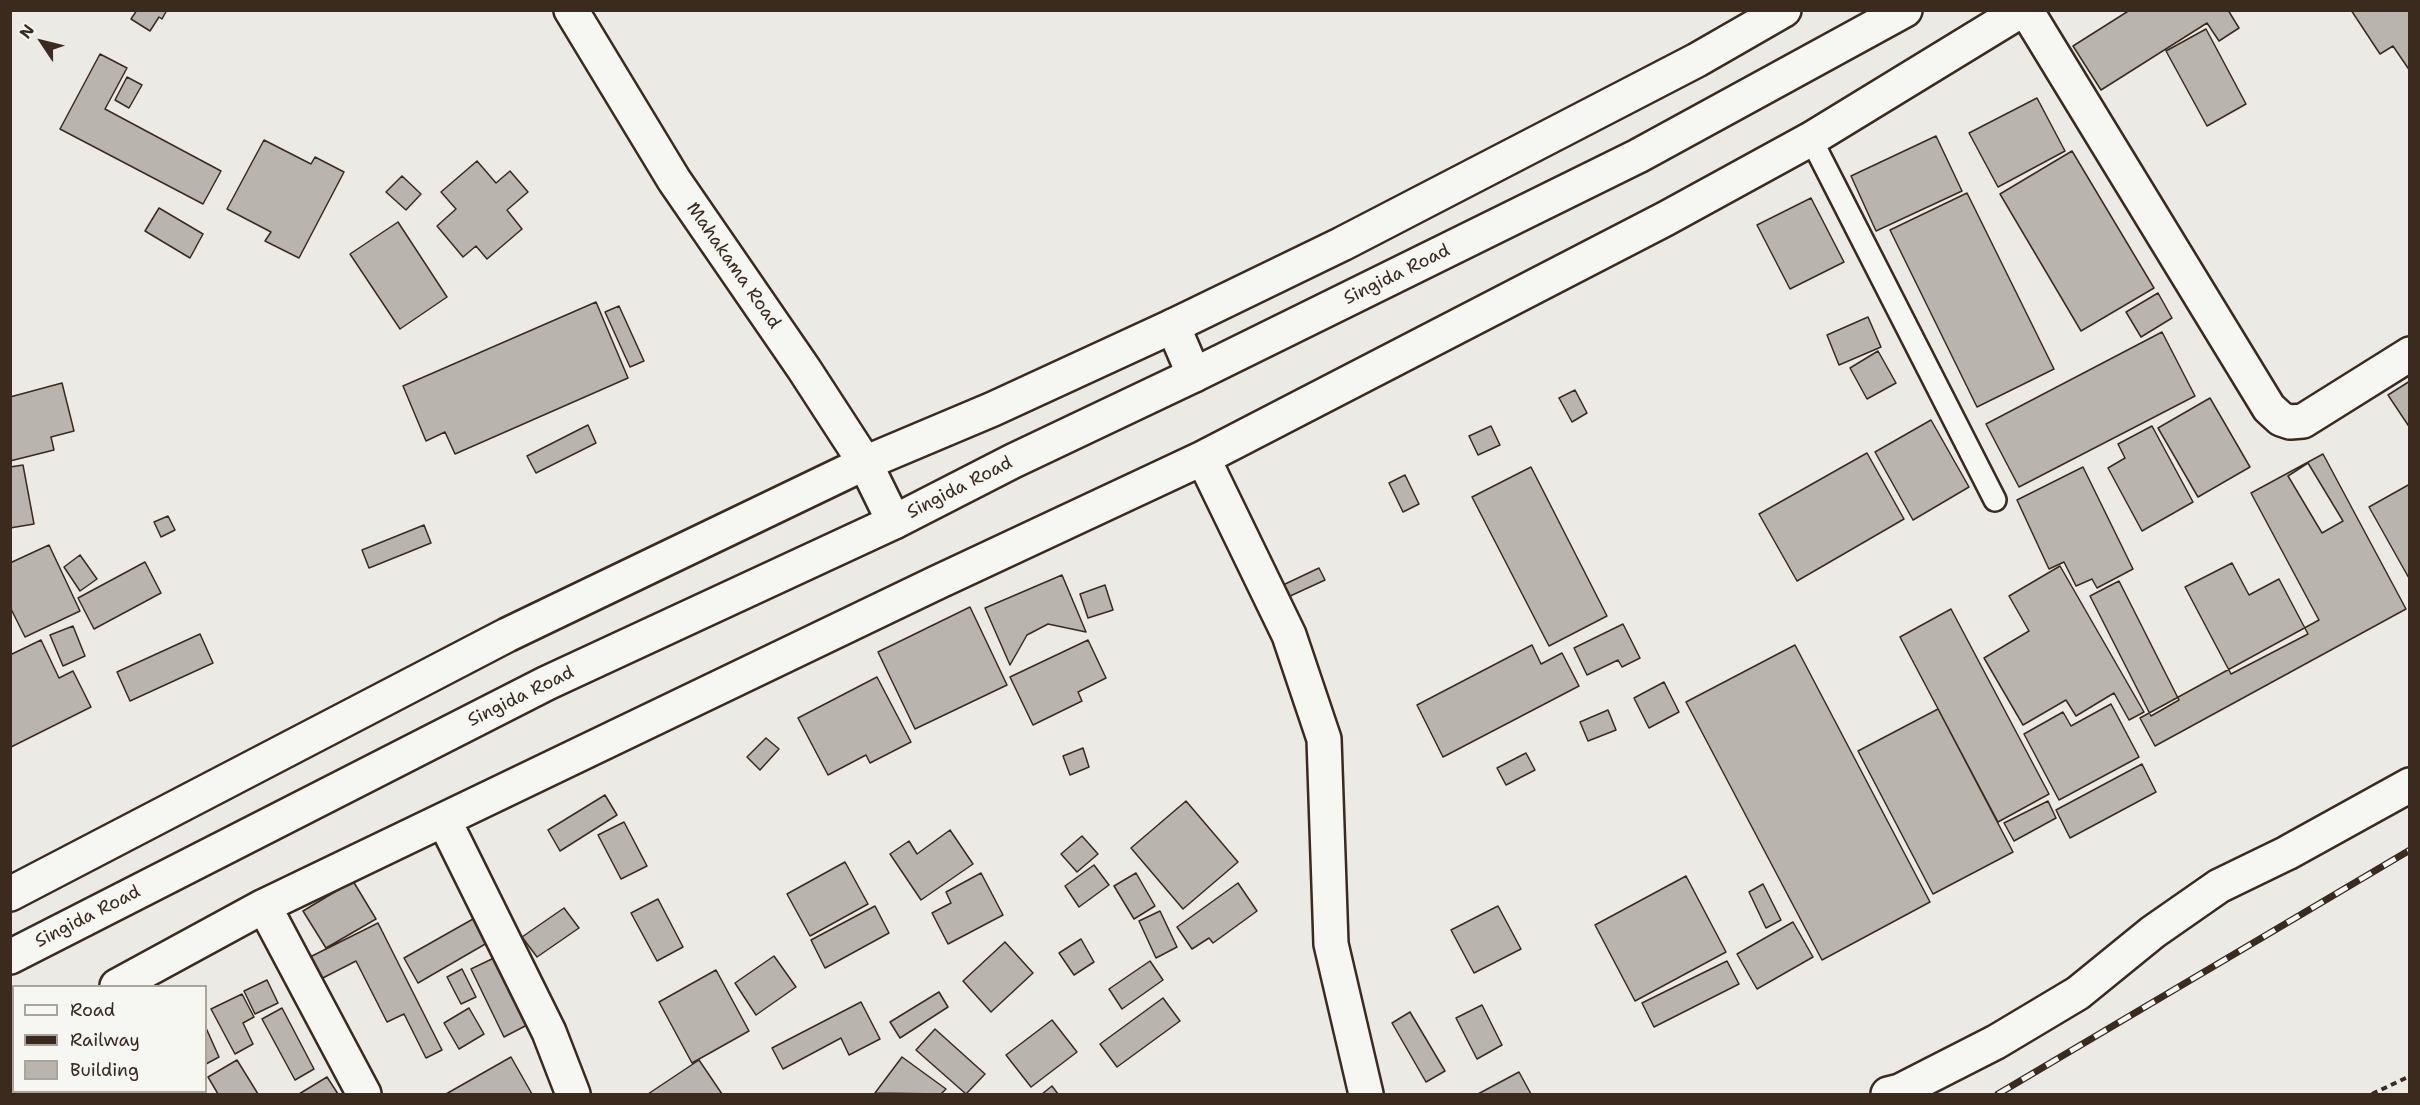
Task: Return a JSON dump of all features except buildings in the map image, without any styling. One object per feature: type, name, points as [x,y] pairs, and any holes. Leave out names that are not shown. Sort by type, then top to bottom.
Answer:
[{"type":"main road","name":"Mahakama Road","points":[[572,10],[674,180],[804,369],[865,463],[894,522]]},
{"type":"main road","points":[[10,894],[507,635],[865,463],[993,409],[1173,326],[1342,244],[1697,60],[1784,10]]},
{"type":"main road","name":"Singida Road","points":[[10,957],[547,683],[894,522],[1013,461],[1194,375],[1638,156],[1905,10]]},
{"type":"main road","points":[[121,985],[264,906],[925,588],[1203,458],[1665,219],[1811,139],[2024,10],[2269,408],[2281,419],[2290,422],[2303,421],[2409,354]]},
{"type":"main road","points":[[1173,326],[1194,375]]},
{"type":"main road","points":[[1203,458],[1289,635],[1324,739],[1330,944],[1366,1095]]},
{"type":"main road","points":[[1888,1095],[1996,1042],[2079,993],[2153,932],[2219,886],[2287,853],[2409,785]]},
{"type":"main road","points":[[444,820],[549,1032],[573,1095]]},
{"type":"main road","points":[[264,906],[364,1095]]},
{"type":"lane","points":[[1811,139],[1995,500]]},
{"type":"path","points":[[2372,1095],[2409,1076]]},
{"type":"railway","points":[[1998,1094],[2410,850]]}]
